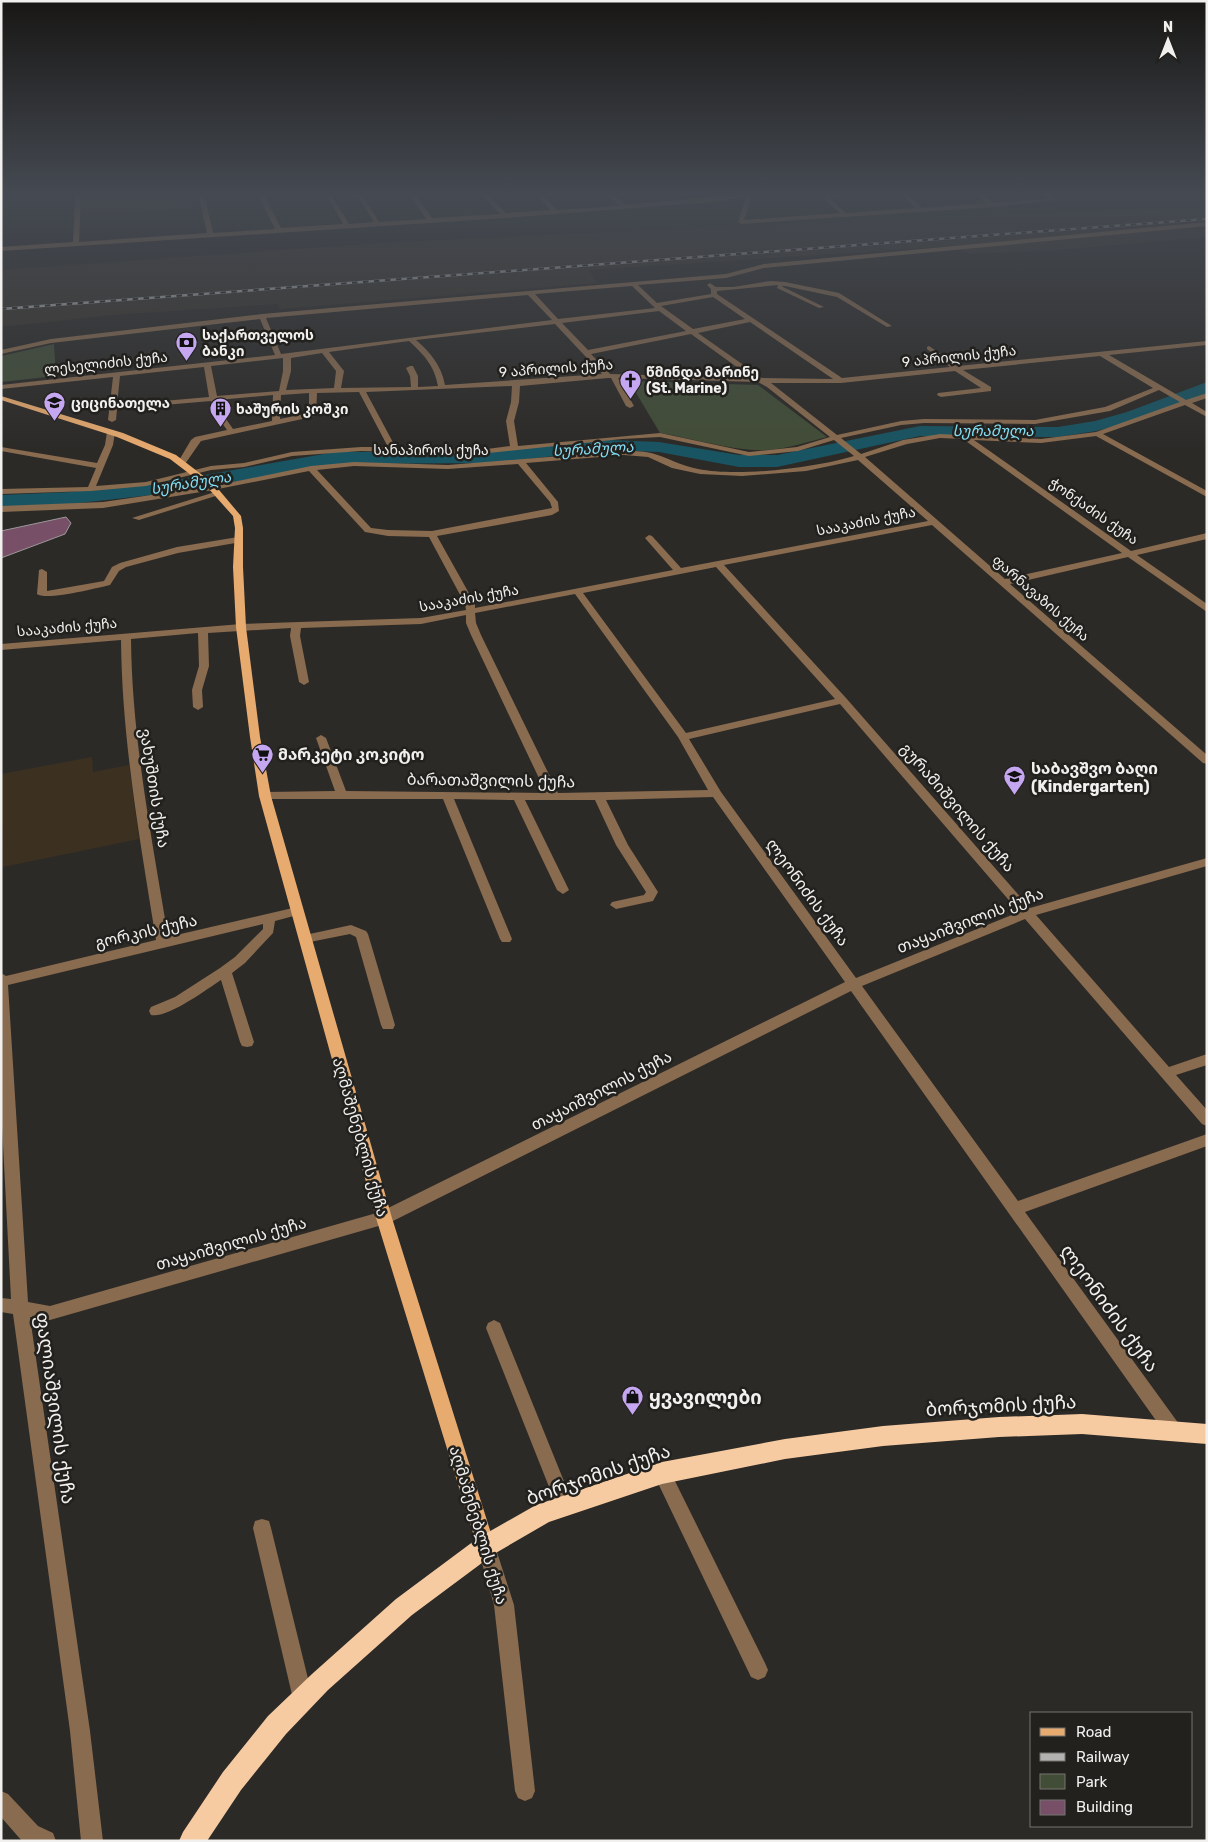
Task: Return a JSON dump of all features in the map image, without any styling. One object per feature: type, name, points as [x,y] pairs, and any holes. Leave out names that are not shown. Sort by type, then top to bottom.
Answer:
[{"type":"highway","name":"ბორჯომის ქუჩა","points":[[192,1841],[232,1781],[277,1725],[303,1699],[404,1607],[486,1546],[544,1513],[662,1473],[785,1449],[902,1435],[999,1427],[1082,1424],[1207,1434]]},
{"type":"main road","points":[[1,398],[151,446],[182,462],[195,473]]},
{"type":"main road","name":"აღმაშენებლის ქუჩა","points":[[195,473],[214,489],[237,516],[239,528],[238,567],[241,627],[255,737],[265,796],[384,1218],[486,1546]]},
{"type":"street","points":[[1,352],[51,340],[262,316],[689,279]]},
{"type":"street","points":[[701,279],[714,292],[751,320],[841,381]]},
{"type":"street","points":[[770,283],[821,307]]},
{"type":"street","name":"ლესელიძის ქუჩა","points":[[1,387],[279,357],[556,321],[657,307],[714,292],[770,283],[785,284],[838,295],[889,326]]},
{"type":"street","points":[[633,284],[657,307],[761,381],[770,385],[839,439]]},
{"type":"street","points":[[529,292],[610,376],[630,406]]},
{"type":"street","points":[[262,316],[279,357]]},
{"type":"street","points":[[585,352],[751,320]]},
{"type":"street","points":[[410,339],[432,358],[439,370],[442,388]]},
{"type":"street","name":"9 აპრილის ქუჩა","points":[[115,407],[279,392],[442,388],[610,376],[761,381],[841,381],[1207,343]]},
{"type":"street","points":[[929,348],[987,388],[987,391],[941,395]]},
{"type":"street","points":[[324,351],[340,371],[336,390]]},
{"type":"street","points":[[1102,354],[1207,415]]},
{"type":"street","points":[[276,422],[279,392],[287,371],[287,356]]},
{"type":"street","points":[[207,365],[214,399],[222,422],[231,431]]},
{"type":"street","points":[[410,368],[414,376],[415,389]]},
{"type":"street","points":[[112,420],[115,407],[117,374]]},
{"type":"street","points":[[514,448],[510,421],[515,402],[516,384]]},
{"type":"street","points":[[1,492],[91,489],[146,484],[292,454],[361,449],[479,452],[622,437],[660,436],[749,454],[798,449],[901,423],[924,421],[1034,422],[1107,409],[1159,388]]},
{"type":"street","points":[[182,462],[196,440],[314,414],[313,390]]},
{"type":"street","points":[[361,390],[393,449]]},
{"type":"street","name":"სანაპიროს ქუჩა","points":[[1,509],[103,505],[214,489],[245,480],[311,468],[354,464],[448,467],[624,453],[649,455],[675,466],[700,472],[742,474],[806,468],[859,456],[917,439],[940,436],[1041,441],[1097,434],[1207,395]]},
{"type":"street","points":[[91,489],[109,445],[111,432]]},
{"type":"street","points":[[1097,434],[1207,495]]},
{"type":"street","name":"ჭონქაძის ქუჩა","points":[[965,437],[1207,609]]},
{"type":"street","name":"ფარნავაზის ქუჩა","points":[[839,439],[1204,755]]},
{"type":"street","points":[[1,449],[99,466]]},
{"type":"street","points":[[311,468],[368,530],[388,533],[432,534],[552,512],[556,509],[554,502],[521,462]]},
{"type":"street","points":[[136,518],[214,489]]},
{"type":"street","name":"სააკაძის ქუჩა","points":[[1,646],[241,627],[421,621],[934,522]]},
{"type":"street","points":[[432,534],[470,604],[471,623],[476,635],[554,797]]},
{"type":"street","points":[[1002,582],[1207,536]]},
{"type":"street","points":[[649,538],[680,572]]},
{"type":"street","points":[[42,572],[42,594],[102,586],[107,583],[118,567],[177,550],[238,540]]},
{"type":"street","name":"გურამიშვილის ქუჩა","points":[[718,564],[842,700],[1207,1120]]},
{"type":"street","name":"ლეონიძის ქუჩა","points":[[578,592],[683,737],[716,793],[965,1144],[1015,1209],[1173,1430]]},
{"type":"street","points":[[296,626],[295,636],[304,682]]},
{"type":"street","points":[[198,708],[197,690],[204,666],[203,630]]},
{"type":"street","name":"ვახუშთის ქუჩა","points":[[126,636],[125,677],[129,726],[164,944]]},
{"type":"street","points":[[683,737],[842,700]]},
{"type":"street","points":[[321,738],[342,794]]},
{"type":"street","name":"ბარათაშვილის ქუჩა","points":[[265,796],[342,794],[599,797],[716,793]]},
{"type":"street","points":[[446,795],[506,939]]},
{"type":"street","points":[[518,796],[563,890]]},
{"type":"street","points":[[599,797],[622,845],[652,892],[649,898],[616,905]]},
{"type":"street","name":"თაყაიშვილის ქუჩა","points":[[1,1305],[50,1312],[384,1218],[853,984],[1028,913],[1207,862]]},
{"type":"street","name":"გორკის ქუჩა","points":[[1,982],[298,911]]},
{"type":"street","points":[[156,1011],[180,1000],[240,960],[269,930],[269,918]]},
{"type":"street","points":[[305,939],[351,929],[362,934],[388,1025]]},
{"type":"street","points":[[224,971],[248,1042]]},
{"type":"street","name":"ფალიაშვილის ქუჩა","points":[[1,978],[20,1307],[80,1731],[92,1841]]},
{"type":"street","points":[[1166,1072],[1207,1059]]},
{"type":"street","points":[[1015,1209],[1207,1140]]},
{"type":"street","points":[[494,1328],[565,1506]]},
{"type":"street","points":[[662,1473],[758,1670]]},
{"type":"street","points":[[262,1528],[303,1699]]},
{"type":"street","name":"აღმაშენებლის ქუჩა","points":[[486,1546],[504,1605],[525,1791]]},
{"type":"street","points":[[1,1801],[30,1834],[45,1841]]},
{"type":"shaded area","points":[[1,279],[595,279],[597,283],[280,309],[277,304],[113,315],[1,327]]},
{"type":"shaded area","points":[[92,757],[93,772],[129,765],[139,839],[3,867],[1,774]]},
{"type":"green space","points":[[54,344],[56,376],[1,382],[1,356]]},
{"type":"green space","points":[[629,381],[758,385],[827,437],[782,448],[755,450],[728,447],[660,433]]},
{"type":"building","points":[[66,517],[71,523],[65,534],[1,558],[1,531]]},
{"type":"waterway","name":"სურამულა","points":[[1,501],[70,498],[170,487],[335,458],[493,457],[608,445],[659,447],[739,461],[777,461],[920,431],[1058,432],[1096,426],[1133,416],[1207,387]]},
{"type":"railway","points":[[1,309],[404,279]]},
{"type":"place","name":"საქართველოს ბანკი","points":[[186,362]]},
{"type":"place","name":"წმინდა მარინე (St. Marine)","points":[[630,399]]},
{"type":"place","name":"ციცინათელა","points":[[55,422]]},
{"type":"place","name":"ხაშურის კოშკი","points":[[220,428]]},
{"type":"place","name":"მარკეტი კოკიტო","points":[[262,773]]},
{"type":"place","name":"საბავშვო ბაღი (Kindergarten)","points":[[1015,796]]},
{"type":"place","name":"ყვავილები","points":[[633,1416]]}]
